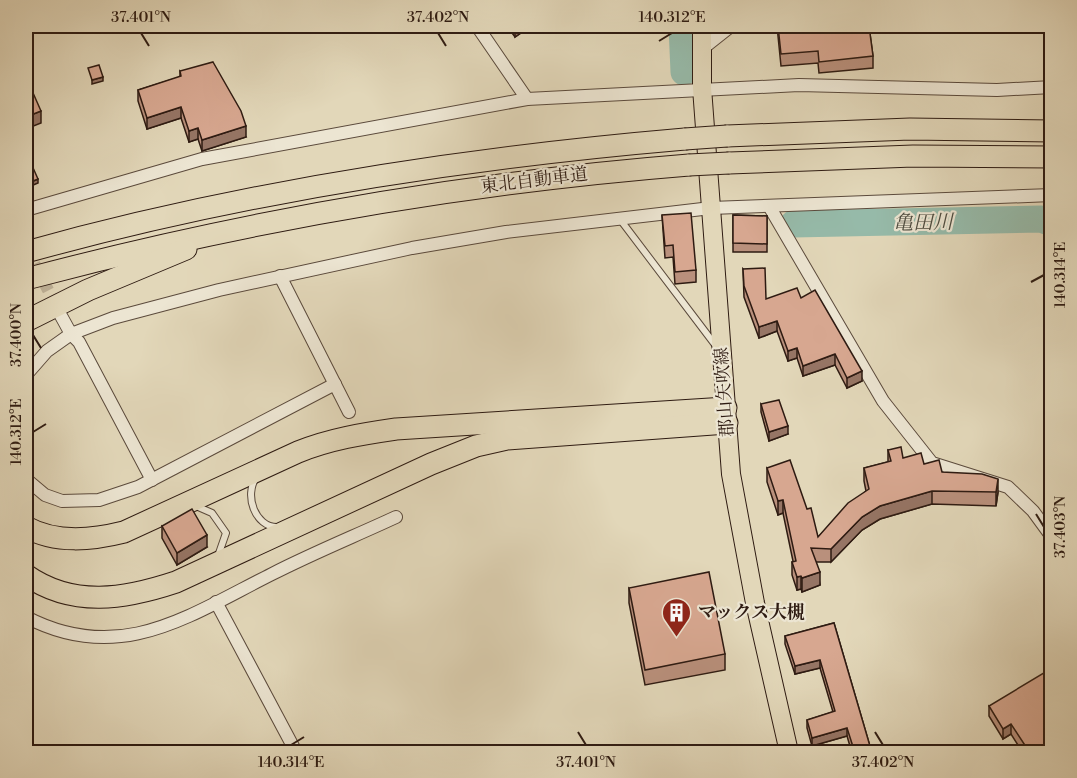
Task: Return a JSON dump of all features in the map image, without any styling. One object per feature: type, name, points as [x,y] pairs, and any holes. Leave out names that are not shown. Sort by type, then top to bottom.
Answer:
[{"type":"highway","name":"東北自動車道","points":[[26,252],[137,224],[341,183],[490,159],[727,136],[910,129],[1052,131]]},
{"type":"highway","name":"東北自動車道","points":[[26,279],[230,229],[422,195],[594,173],[689,165],[913,156],[1052,157]]},
{"type":"highway","points":[[26,321],[88,290],[230,229]]},
{"type":"highway","points":[[26,526],[53,536],[77,540],[99,538],[124,531],[326,441],[396,429],[726,415]]},
{"type":"highway","points":[[26,575],[72,596],[93,599],[147,592],[202,570],[431,464],[476,446],[507,439],[726,415]]},
{"type":"main road","name":"郡山矢吹線","points":[[702,26],[702,88],[731,474],[750,580],[789,753]]},
{"type":"street","points":[[477,26],[527,99]]},
{"type":"street","points":[[702,49],[731,26]]},
{"type":"street","points":[[26,210],[202,159],[527,99],[799,84],[997,90],[1052,87]]},
{"type":"street","points":[[26,375],[47,351],[71,334],[159,304],[280,276],[496,234],[711,208],[1052,195]]},
{"type":"street","points":[[769,206],[883,401],[932,464],[1008,487],[1033,511],[1052,537]]},
{"type":"street","points":[[280,276],[349,412]]},
{"type":"street","points":[[60,314],[71,334],[79,342],[152,480]]},
{"type":"street","points":[[26,479],[45,495],[62,501],[82,502],[138,487],[335,384]]},
{"type":"street","points":[[26,617],[48,629],[99,639],[147,632],[396,517]]},
{"type":"street","points":[[216,602],[296,753]]},
{"type":"lane","points":[[620,218],[722,353]]},
{"type":"lane","points":[[264,467],[252,484],[250,496],[261,520],[272,527],[304,524]]},
{"type":"lane","points":[[174,509],[195,506],[205,508],[219,520],[226,533],[219,555],[202,570]]},
{"type":"building","points":[[778,26],[869,26],[873,56],[819,62],[818,51],[781,54]]},
{"type":"building","points":[[213,62],[241,111],[246,126],[202,140],[198,128],[189,131],[181,107],[147,118],[138,90],[181,76],[180,71]]},
{"type":"building","points":[[99,65],[103,77],[92,80],[88,68]]},
{"type":"building","points":[[26,77],[41,111],[26,117]]},
{"type":"building","points":[[26,152],[38,179],[26,184]]},
{"type":"building","points":[[691,213],[696,270],[675,272],[673,245],[665,246],[662,215]]},
{"type":"building","points":[[733,215],[767,216],[767,244],[733,243]]},
{"type":"building","points":[[765,268],[766,299],[797,288],[801,298],[815,290],[862,371],[847,378],[835,354],[803,366],[797,348],[788,351],[777,321],[759,327],[744,286],[743,269]]},
{"type":"building","points":[[779,400],[788,426],[769,432],[761,404]]},
{"type":"building","points":[[901,447],[903,458],[921,453],[924,464],[939,460],[942,472],[982,474],[998,479],[996,492],[932,491],[880,506],[862,517],[831,549],[811,548],[820,572],[802,578],[797,577],[792,562],[796,561],[783,500],[778,501],[767,468],[790,460],[807,509],[811,508],[818,537],[848,503],[869,489],[864,468],[891,461],[888,450]]},
{"type":"building","points":[[192,509],[207,535],[177,553],[162,526]]},
{"type":"building","name":"マックス大槻","points":[[709,572],[725,654],[645,670],[629,588]]},
{"type":"building","points":[[834,623],[872,753],[855,753],[847,728],[812,738],[807,720],[835,711],[820,660],[795,666],[785,636]]},
{"type":"building","points":[[1052,668],[1052,753],[1030,753],[1011,724],[1003,729],[989,706]]},
{"type":"waterway","name":"亀田川","points":[[682,26],[684,72]]},
{"type":"waterway","name":"亀田川","points":[[793,224],[1041,219],[1052,223]]},
{"type":"tunnel","points":[[26,248],[58,309]]},
{"type":"place","name":"マックス大槻","points":[[677,638]]}]
